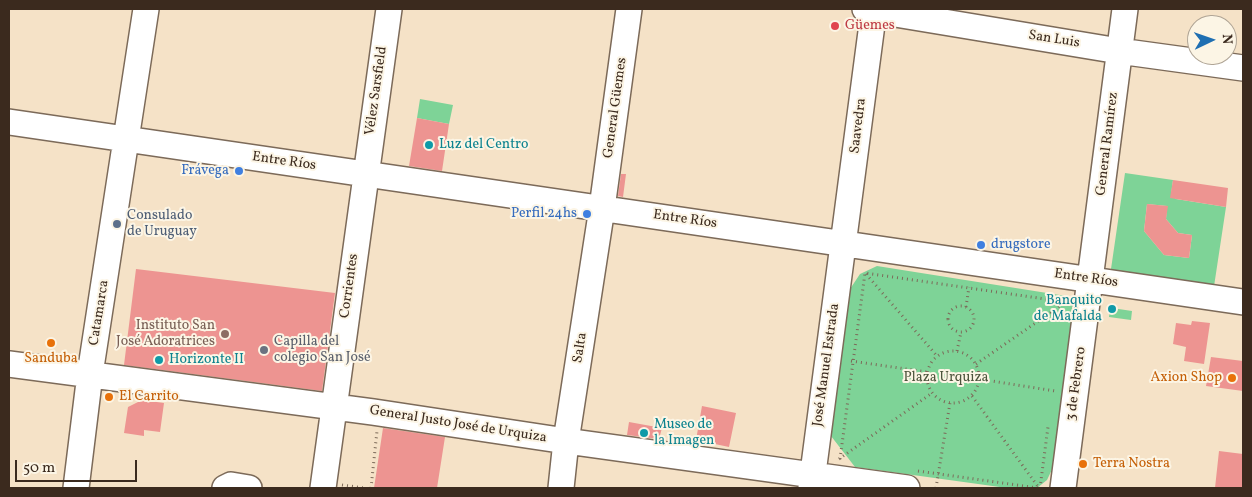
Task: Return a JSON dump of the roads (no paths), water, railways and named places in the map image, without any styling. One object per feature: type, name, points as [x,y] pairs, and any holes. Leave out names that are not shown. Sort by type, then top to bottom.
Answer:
[{"type":"street","name":"Catamarca","points":[[76,488],[90,374],[146,9]]},
{"type":"street","name":"Vélez Sarsfield","points":[[366,174],[389,9]]},
{"type":"street","name":"General Güemes","points":[[602,208],[629,9]]},
{"type":"street","name":"San Luis","points":[[871,9],[1119,51],[1243,68]]},
{"type":"street","name":"Saavedra","points":[[844,242],[871,9]]},
{"type":"street","name":"General Ramírez","points":[[1091,279],[1125,9]]},
{"type":"street","name":"Entre Ríos","points":[[9,122],[844,242],[1243,302]]},
{"type":"street","name":"Corrientes","points":[[323,488],[366,174]]},
{"type":"street","name":"Salta","points":[[561,488],[566,441],[602,208]]},
{"type":"street","name":"José Manuel Estrada","points":[[812,482],[844,242]]},
{"type":"street","name":"3 de Febrero","points":[[1063,488],[1091,279]]},
{"type":"street","name":"General Justo José de Urquiza","points":[[9,364],[380,413],[566,441],[812,482],[909,479]]},
{"type":"street","points":[[225,488],[231,485],[249,488]]},
{"type":"place","name":"Güemes","points":[[835,26]]},
{"type":"place","name":"Luz del Centro","points":[[429,145]]},
{"type":"place","name":"Frávega","points":[[239,171]]},
{"type":"place","name":"Perfil 24hs","points":[[587,214]]},
{"type":"place","name":"Consulado de Uruguay","points":[[117,224]]},
{"type":"place","name":"drugstore","points":[[981,245]]},
{"type":"place","name":"Banquito de Mafalda","points":[[1112,309]]},
{"type":"place","name":"Instituto San José Adoratrices","points":[[225,334]]},
{"type":"place","name":"Sanduba","points":[[51,343]]},
{"type":"place","name":"Capilla del colegio San José","points":[[264,350]]},
{"type":"place","name":"Horizonte II","points":[[159,360]]},
{"type":"place","name":"Axion Shop","points":[[1232,378]]},
{"type":"place","name":"El Carrito","points":[[109,397]]},
{"type":"place","name":"Museo de la Imagen","points":[[644,433]]},
{"type":"place","name":"Terra Nostra","points":[[1083,464]]},
{"type":"park label","name":"Plaza Urquiza","points":[[946,378]]}]
